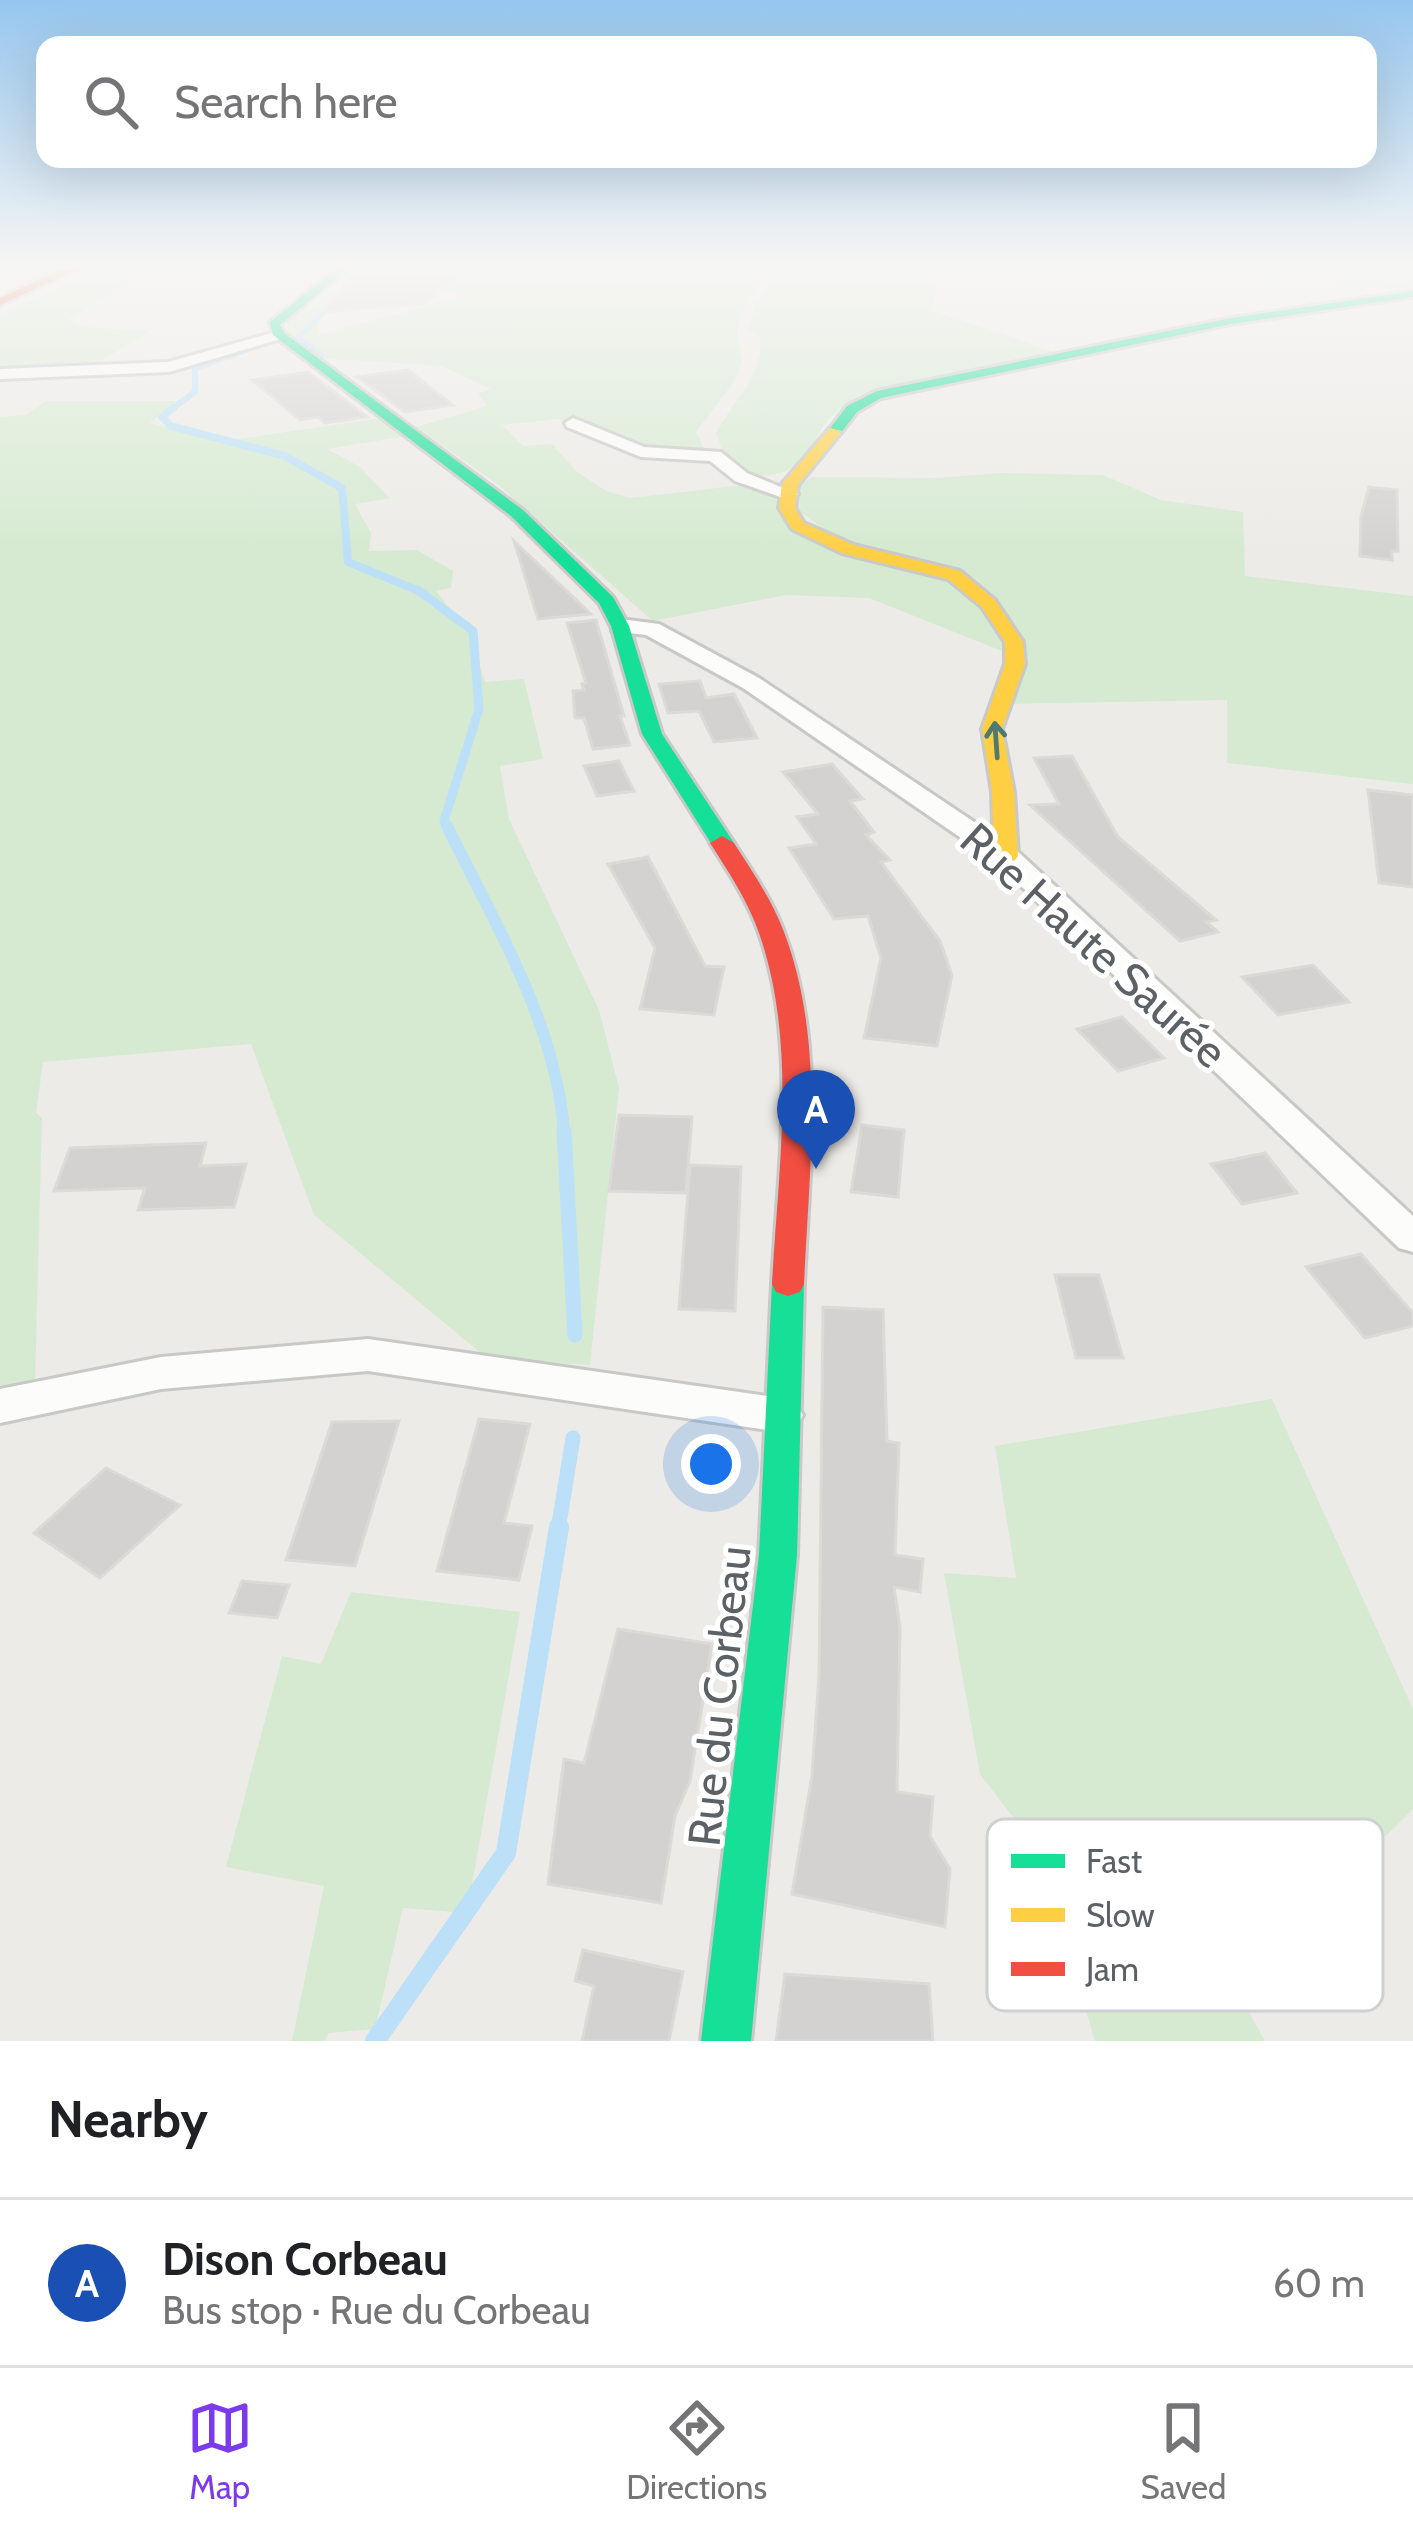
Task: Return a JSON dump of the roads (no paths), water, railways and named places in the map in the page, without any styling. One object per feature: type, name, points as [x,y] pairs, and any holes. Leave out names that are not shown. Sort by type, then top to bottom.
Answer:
[{"type":"main road","name":"Rue du Corbeau","points":[[319,364],[518,513],[607,602],[620,626],[652,734],[739,869],[771,931],[784,976],[795,1081],[778,1555],[726,2041]]},
{"type":"main road","points":[[1006,856],[992,728],[1014,670],[1016,644],[979,593],[952,573],[824,542],[794,520],[785,503],[790,484],[820,454],[839,417],[877,395],[1025,364]]},
{"type":"street","points":[[0,374],[182,364]]},
{"type":"street","points":[[573,423],[641,452],[715,455],[741,477],[789,494]]},
{"type":"street","name":"Rue Haute Saurée","points":[[620,626],[650,629],[752,683],[1006,856],[1413,1238]]},
{"type":"street","points":[[0,1406],[161,1373],[368,1355],[781,1415]]},
{"type":"waterway","points":[[172,409],[195,392],[195,368],[206,364]]},
{"type":"waterway","points":[[172,409],[162,417],[171,426],[285,456],[342,488],[348,562],[420,591]]},
{"type":"waterway","points":[[420,591],[424,593]]},
{"type":"waterway","points":[[420,591],[473,631],[479,709],[444,821],[448,829]]},
{"type":"waterway","points":[[447,826],[537,1015],[550,1054],[564,1134]]},
{"type":"waterway","points":[[564,1131],[575,1335]]},
{"type":"waterway","points":[[558,1530],[573,1438]]},
{"type":"waterway","points":[[375,2041],[506,1853],[559,1527]]},
{"type":"place","name":"Dison Corbeau","points":[[816,1169]]}]
